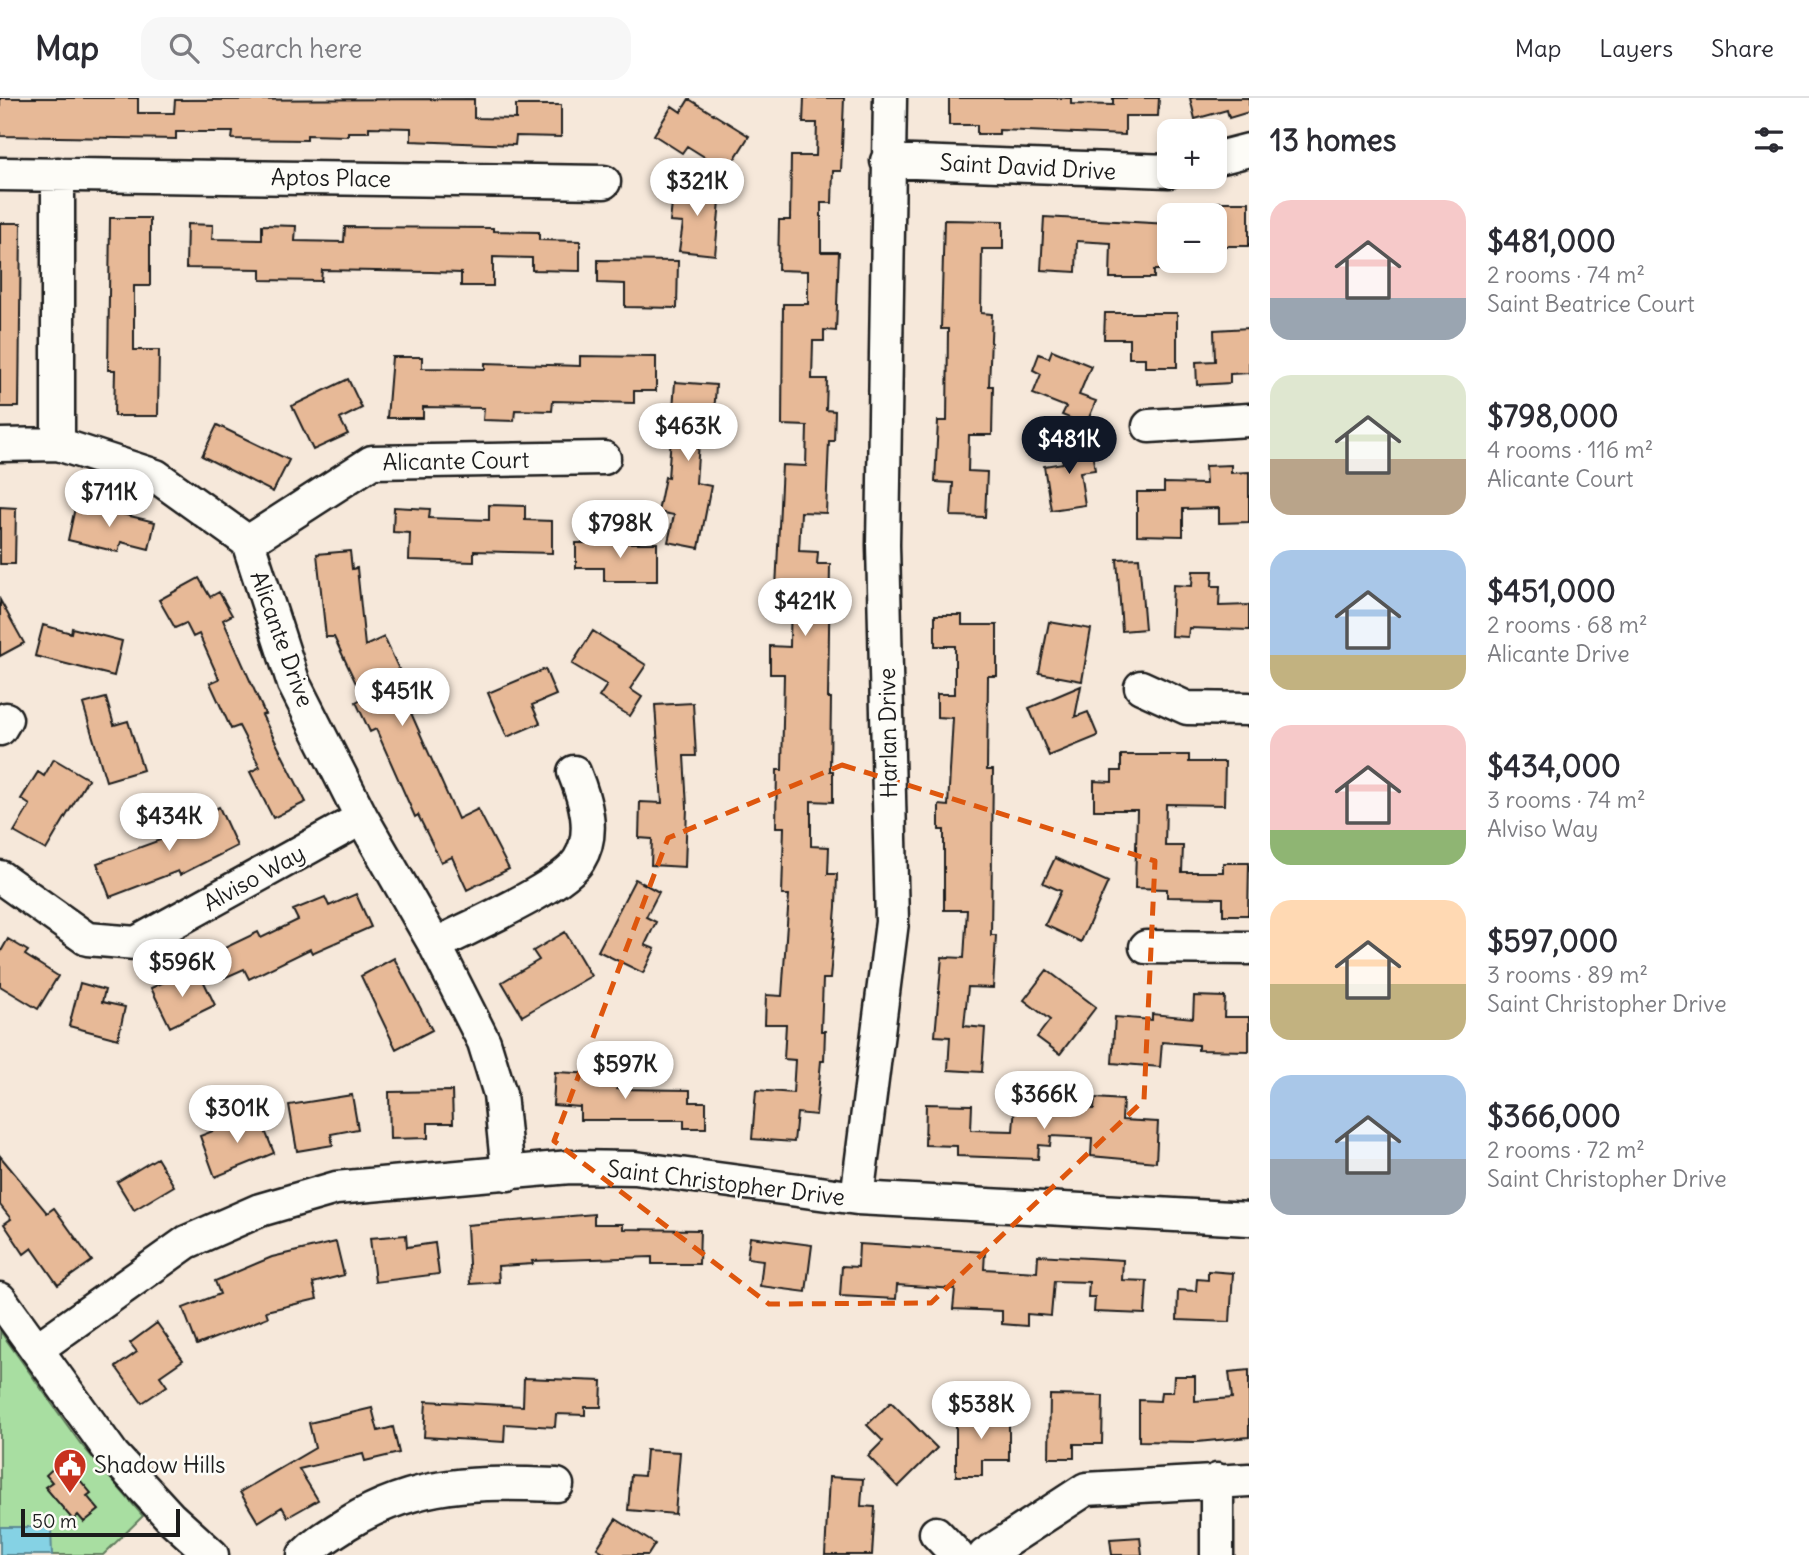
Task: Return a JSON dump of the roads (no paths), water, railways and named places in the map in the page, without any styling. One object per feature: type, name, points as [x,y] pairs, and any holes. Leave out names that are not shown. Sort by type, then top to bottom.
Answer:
[{"type":"street","name":"Harlan Drive","points":[[857,1198],[892,922],[883,545],[890,98]]},
{"type":"street","points":[[1227,156],[1249,150]]},
{"type":"street","name":"Saint David Drive","points":[[887,161],[1157,171]]},
{"type":"street","name":"Aptos Place","points":[[0,174],[604,182]]},
{"type":"street","points":[[58,174],[58,444]]},
{"type":"street","points":[[1149,426],[1249,420]]},
{"type":"street","name":"Alicante Drive","points":[[0,445],[58,444],[156,476],[248,542],[294,684],[362,818],[435,945],[484,1042],[500,1094],[508,1174]]},
{"type":"street","name":"Alicante Court","points":[[248,542],[372,462],[604,458]]},
{"type":"street","points":[[1141,687],[1187,708],[1249,709]]},
{"type":"street","points":[[435,945],[558,881],[579,861],[588,833],[584,797],[574,772]]},
{"type":"street","name":"Alviso Way","points":[[0,877],[87,939],[136,943],[362,818]]},
{"type":"street","points":[[1146,947],[1249,948]]},
{"type":"street","name":"Saint Christopher Drive","points":[[37,1349],[187,1242],[260,1210],[337,1188],[570,1167],[635,1168],[857,1198],[1249,1219]]},
{"type":"street","points":[[0,1299],[113,1455],[170,1517],[212,1555]]},
{"type":"street","points":[[1217,1480],[1217,1555]]},
{"type":"street","points":[[985,1555],[1086,1489],[1249,1480]]},
{"type":"street","points":[[304,1555],[316,1543],[376,1506],[430,1488],[484,1482],[557,1485]]},
{"type":"water","points":[[0,1527],[51,1527],[52,1555],[0,1555]]},
{"type":"place","name":"Shadow Hills","points":[[70,1495]]}]
